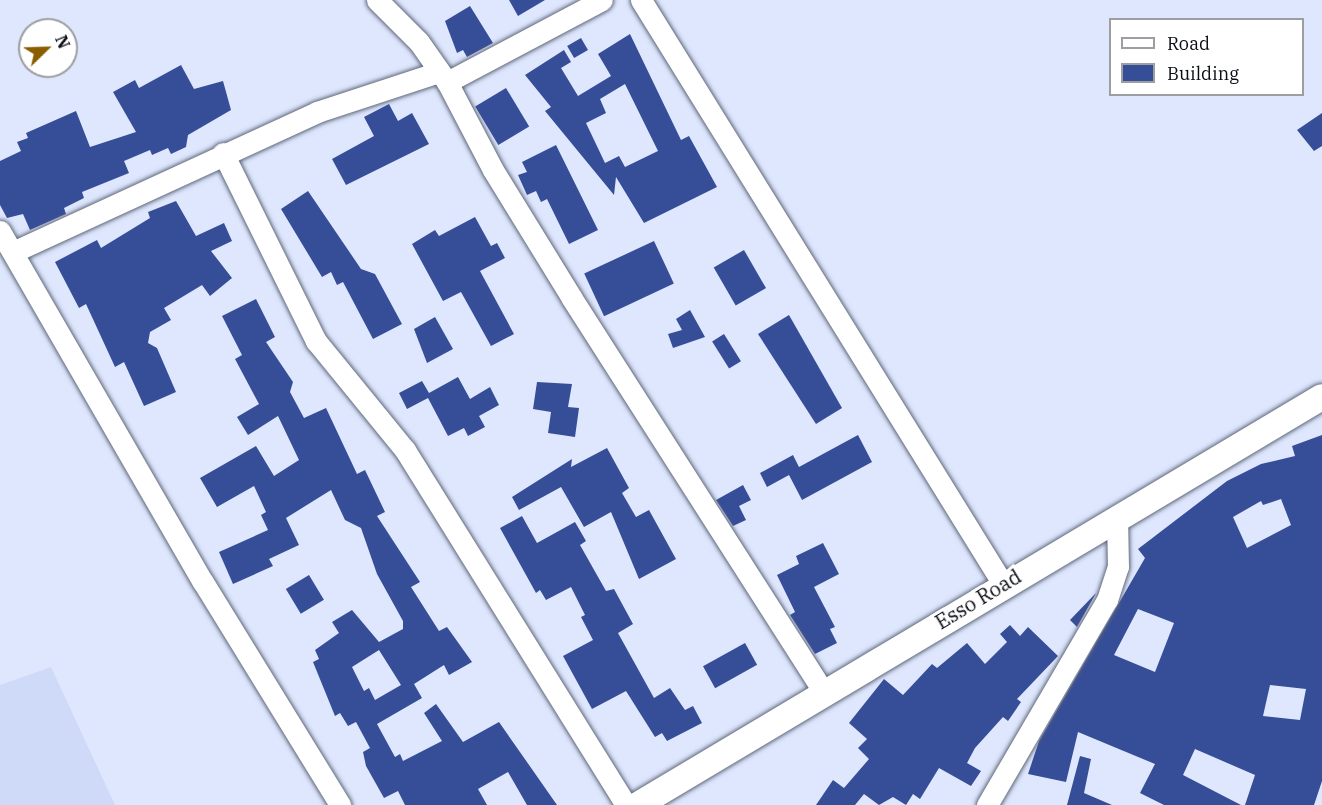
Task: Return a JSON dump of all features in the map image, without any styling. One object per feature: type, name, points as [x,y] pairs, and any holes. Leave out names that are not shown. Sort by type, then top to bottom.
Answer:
[{"type":"street","points":[[377,0],[420,42],[443,77],[492,170],[824,692]]},
{"type":"street","points":[[13,252],[223,153],[317,112],[443,77],[602,0]]},
{"type":"street","points":[[641,0],[1003,584]]},
{"type":"street","points":[[223,153],[316,341],[405,450],[626,805]]},
{"type":"street","points":[[0,231],[203,582],[340,805]]},
{"type":"street","name":"Esso Road","points":[[638,805],[1003,584],[1322,397]]},
{"type":"street","points":[[987,805],[1107,600],[1119,567],[1117,516]]},
{"type":"shaded area","points":[[51,667],[115,805],[0,805],[0,685]]},
{"type":"building","points":[[509,0],[545,0],[518,16]]},
{"type":"building","points":[[470,6],[493,43],[467,57],[463,50],[457,53],[445,21]]},
{"type":"building","points":[[630,34],[681,140],[689,136],[717,187],[644,223],[616,177],[614,195],[545,111],[551,107],[525,75],[564,50],[571,62],[561,68],[578,96],[611,76],[598,54]],"holes":[[[625,84],[658,151],[625,167],[619,156],[605,163],[586,123],[606,113],[600,99]]]},
{"type":"building","points":[[581,38],[588,50],[574,58],[567,46]]},
{"type":"building","points":[[181,65],[194,89],[223,81],[231,110],[188,135],[186,147],[171,154],[168,148],[152,155],[150,150],[124,161],[129,173],[82,192],[84,198],[64,208],[66,214],[30,230],[23,214],[7,218],[0,205],[0,161],[21,151],[17,142],[28,138],[26,133],[76,111],[90,147],[136,132],[113,92],[135,80],[139,88]]},
{"type":"building","points":[[506,88],[529,127],[498,145],[475,107]]},
{"type":"building","points":[[389,104],[398,121],[412,113],[429,144],[346,185],[332,159],[374,136],[364,117]]},
{"type":"building","points":[[1322,113],[1322,146],[1314,151],[1297,130]]},
{"type":"building","points":[[556,145],[598,230],[569,244],[547,199],[541,202],[536,191],[527,195],[518,175],[527,172],[522,162]]},
{"type":"building","points":[[308,191],[361,269],[375,274],[402,324],[373,339],[343,282],[337,285],[331,272],[322,277],[281,209]]},
{"type":"building","points":[[176,201],[196,236],[224,223],[232,241],[211,251],[232,278],[210,296],[202,285],[164,308],[171,320],[150,332],[148,343],[157,348],[176,392],[144,406],[124,362],[115,367],[86,304],[79,308],[55,262],[97,240],[101,248],[150,218],[148,212]]},
{"type":"building","points":[[475,217],[491,246],[497,243],[505,258],[480,271],[514,334],[491,346],[461,292],[443,301],[412,244],[435,230],[439,236]]},
{"type":"building","points":[[654,241],[674,284],[604,316],[584,274]]},
{"type":"building","points":[[744,250],[766,288],[736,306],[714,268]]},
{"type":"building","points":[[256,299],[275,337],[266,342],[293,382],[290,392],[304,418],[326,408],[357,474],[365,470],[385,512],[377,516],[420,582],[411,587],[439,631],[447,627],[472,662],[449,675],[444,665],[414,684],[422,698],[377,724],[395,757],[400,754],[403,761],[442,741],[424,713],[436,704],[463,742],[499,722],[557,805],[527,805],[508,772],[478,789],[487,805],[405,805],[398,791],[384,798],[366,766],[363,752],[370,748],[356,722],[348,726],[340,713],[335,716],[313,662],[319,659],[315,650],[339,633],[332,622],[352,610],[379,642],[403,629],[403,621],[377,574],[361,528],[345,520],[331,490],[286,518],[299,545],[269,559],[273,566],[233,584],[219,552],[268,530],[261,515],[266,512],[254,486],[217,507],[200,478],[256,446],[274,476],[299,460],[278,416],[248,435],[237,417],[259,404],[235,359],[242,355],[222,316]],"holes":[[[379,650],[401,685],[375,700],[369,688],[364,691],[352,667]]]},
{"type":"building","points":[[690,310],[705,337],[673,348],[668,334],[682,330],[676,319]]},
{"type":"building","points":[[789,315],[842,408],[816,424],[758,334]]},
{"type":"building","points":[[435,317],[453,349],[427,363],[414,329]]},
{"type":"building","points":[[724,334],[741,361],[729,369],[712,341]]},
{"type":"building","points":[[458,377],[470,399],[490,387],[499,405],[479,416],[485,427],[468,436],[464,428],[448,436],[428,398],[407,409],[399,393],[422,381],[429,393]]},
{"type":"building","points":[[537,382],[572,384],[568,407],[579,408],[575,437],[548,433],[551,412],[533,409]]},
{"type":"building","points":[[858,435],[872,462],[802,500],[789,475],[767,487],[760,473],[793,455],[799,467]]},
{"type":"building","points":[[1322,435],[1322,781],[1314,805],[1245,805],[1255,775],[1195,749],[1183,775],[1241,805],[1164,805],[1140,793],[1155,764],[1078,732],[1066,782],[1028,774],[1039,741],[1145,558],[1138,549],[1227,481],[1261,464],[1295,456],[1292,446]],"holes":[[[1281,499],[1291,525],[1247,548],[1233,517],[1261,501],[1263,505]],[[1138,609],[1174,623],[1155,672],[1114,655]],[[1270,685],[1306,689],[1300,720],[1263,716]]]},
{"type":"building","points":[[607,448],[629,488],[622,493],[636,517],[649,510],[676,559],[639,579],[611,512],[584,527],[561,487],[519,510],[512,497],[572,459],[571,467]]},
{"type":"building","points":[[743,485],[751,500],[739,506],[746,520],[733,526],[716,500]]},
{"type":"building","points":[[522,516],[537,543],[575,522],[586,541],[580,545],[606,591],[614,589],[633,624],[618,633],[654,698],[670,688],[685,710],[693,706],[702,723],[667,741],[662,733],[655,737],[626,691],[592,709],[563,656],[593,640],[581,617],[585,615],[571,587],[546,600],[540,590],[536,593],[500,528]]},
{"type":"building","points":[[823,543],[839,574],[814,587],[835,627],[830,629],[837,643],[815,654],[790,615],[795,612],[777,575],[799,564],[796,556]]},
{"type":"building","points":[[309,575],[324,600],[301,614],[286,589]]},
{"type":"building","points":[[1096,593],[1095,595],[1077,627],[1070,620]]},
{"type":"building","points":[[1010,625],[1020,636],[1028,627],[1058,656],[1017,699],[1021,702],[1008,721],[1003,717],[975,748],[967,763],[981,771],[971,786],[939,768],[920,799],[913,794],[906,805],[893,797],[879,805],[864,794],[855,805],[816,805],[833,780],[844,788],[869,759],[858,748],[867,739],[849,723],[884,679],[903,695],[932,664],[937,668],[967,643],[985,664],[1007,642],[1000,634]]},
{"type":"building","points":[[745,643],[757,665],[715,688],[703,666]]},
{"type":"building","points":[[1080,756],[1091,759],[1084,793],[1112,805],[1067,805]]}]
